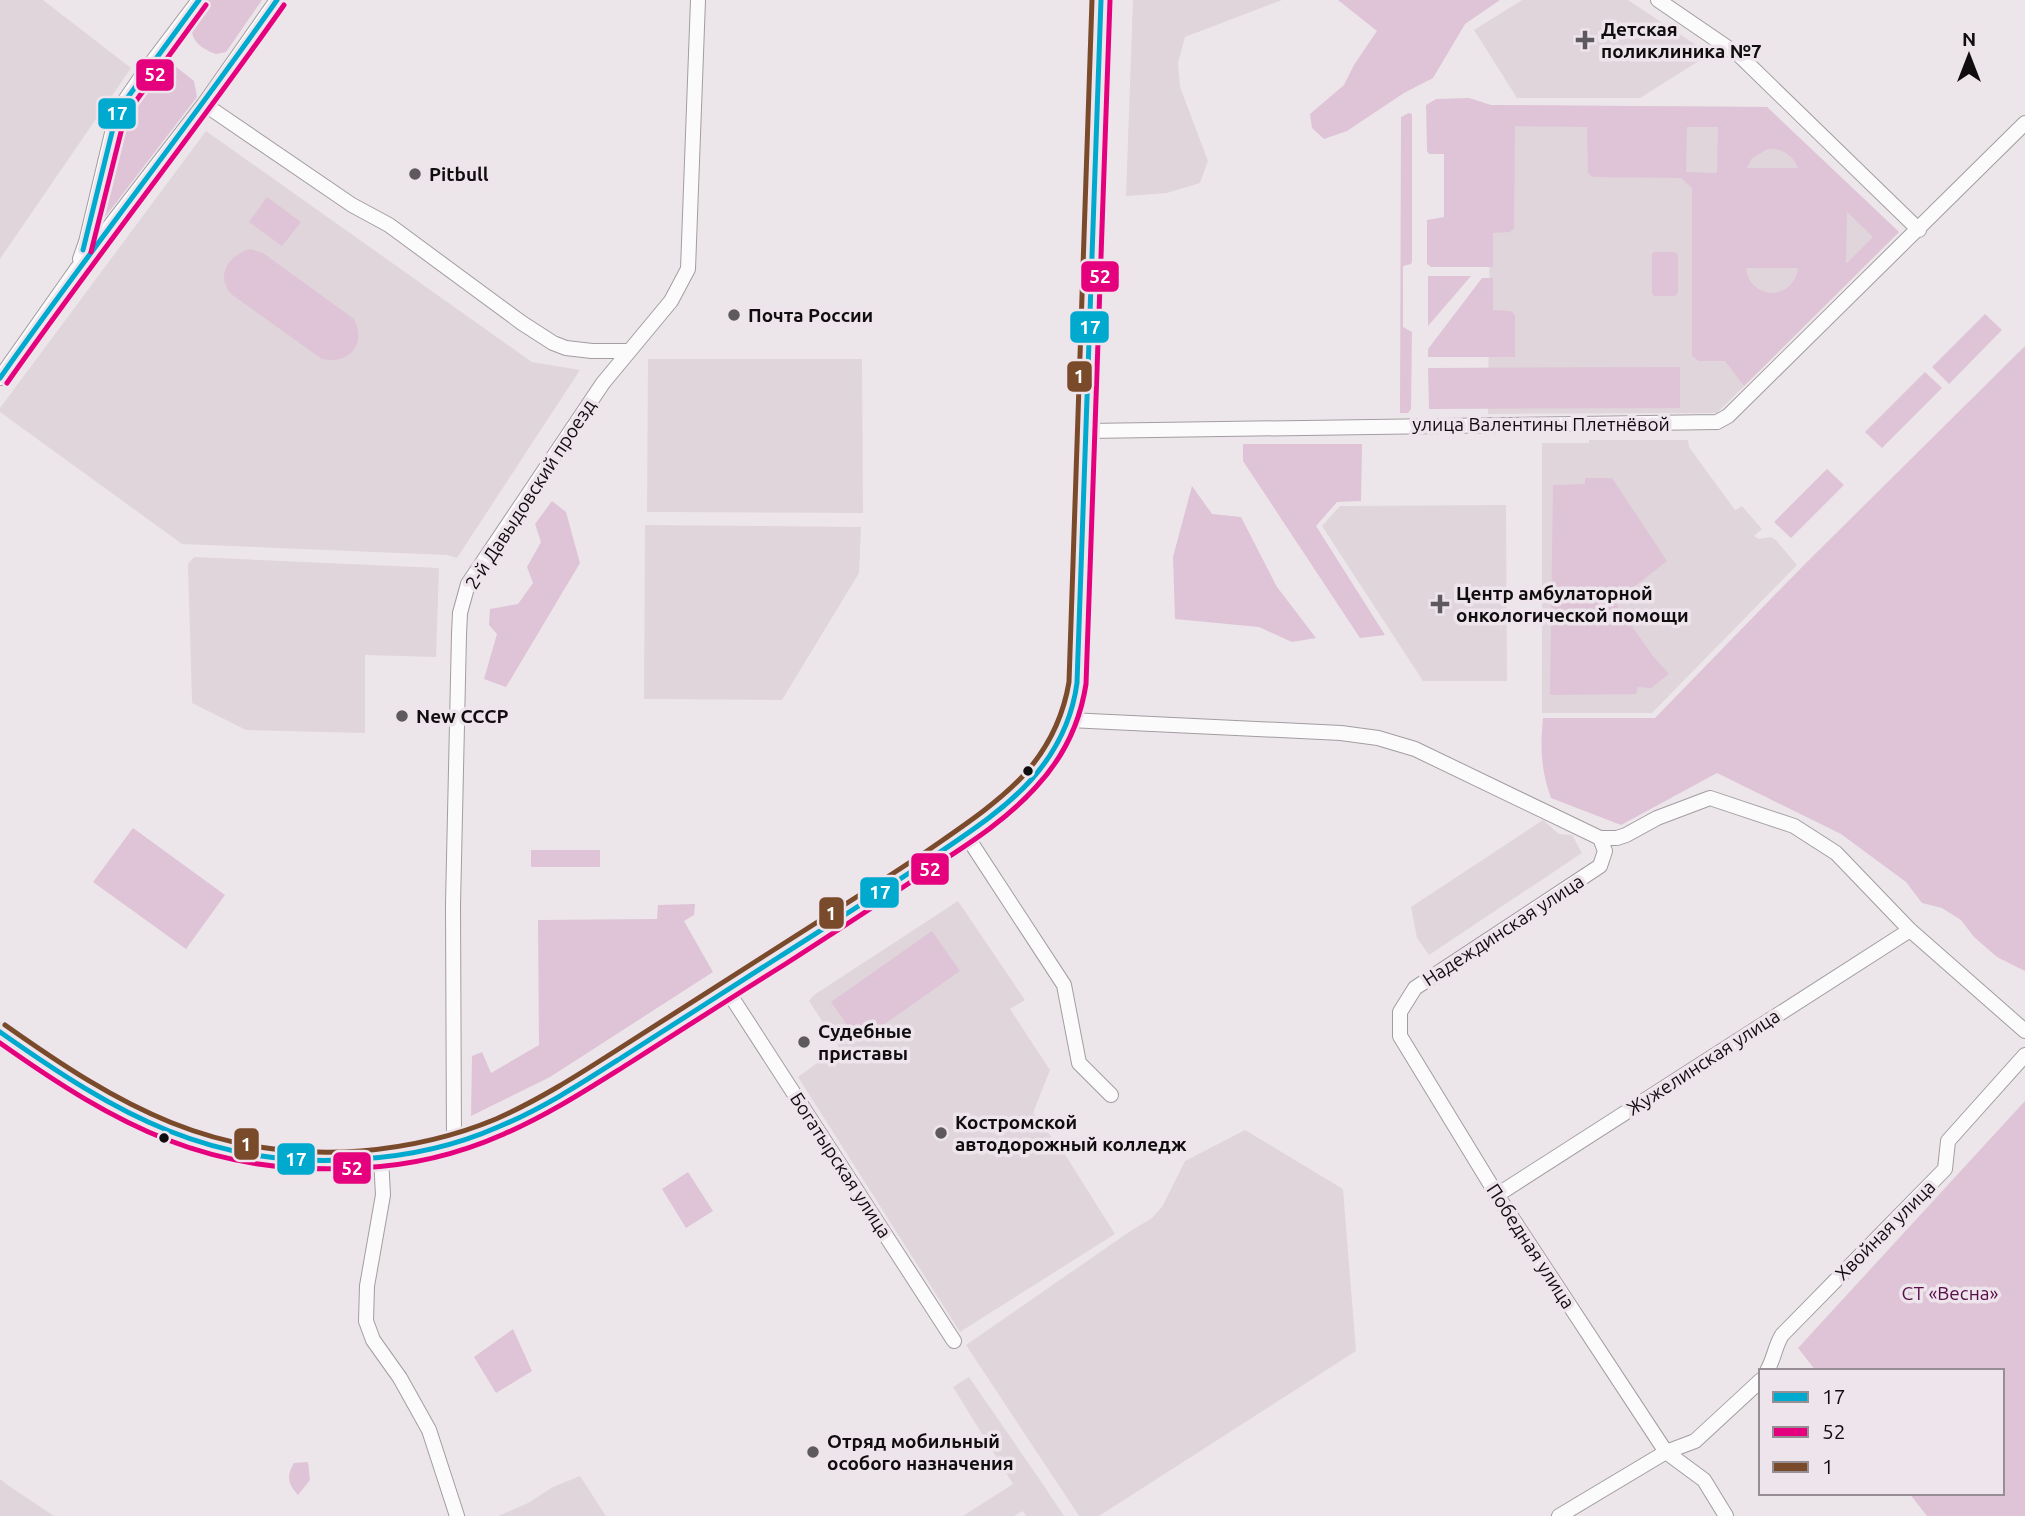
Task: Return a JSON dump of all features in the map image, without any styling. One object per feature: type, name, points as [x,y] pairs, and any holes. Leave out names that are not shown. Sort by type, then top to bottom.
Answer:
[{"type":"main road","points":[[0,1032],[62,1076],[163,1130],[206,1144],[249,1154],[359,1160],[454,1144],[544,1105],[727,990],[1001,810],[1043,766],[1057,745],[1076,699],[1101,0]]},
{"type":"street","points":[[76,270],[86,242],[117,112],[199,0]]},
{"type":"street","points":[[0,377],[76,270],[204,104],[277,0]]},
{"type":"street","name":"2-й Давыдовский проезд","points":[[454,1144],[453,905],[459,634],[463,597],[475,574],[603,383],[671,301],[688,268],[698,0]]},
{"type":"street","points":[[1658,0],[1740,56],[1919,230]]},
{"type":"street","points":[[204,104],[352,205],[389,225],[522,323],[554,343],[566,348],[592,351],[628,351]]},
{"type":"street","name":"улица Валентины Плетнёвой","points":[[1087,430],[1717,422],[1728,416],[2025,123]]},
{"type":"street","points":[[1069,720],[1341,733],[1378,738],[1415,749],[1600,838],[1626,835],[1684,807],[1710,798],[1721,800],[1794,826],[1836,853],[1910,929],[2025,1031]]},
{"type":"street","points":[[966,835],[1065,985],[1079,1063],[1111,1096]]},
{"type":"street","name":"Надеждинская улица","points":[[1400,1036],[1400,1012],[1415,988],[1600,866],[1605,851],[1600,838]]},
{"type":"street","name":"Жужелинская улица","points":[[1497,1195],[1910,929]]},
{"type":"street","name":"Богатырская улица","points":[[727,990],[954,1341]]},
{"type":"street","name":"Победная улица","points":[[1400,1036],[1497,1195],[1666,1452]]},
{"type":"street","name":"Хвойная улица","points":[[1768,1369],[1782,1335],[1945,1169],[1948,1141],[2025,1055]]},
{"type":"street","points":[[381,1158],[383,1195],[367,1286],[366,1321],[373,1340],[400,1378],[429,1430],[457,1516]]},
{"type":"street","points":[[1559,1516],[1666,1452],[1695,1441],[1759,1382]]},
{"type":"street","points":[[1666,1452],[1704,1480],[1726,1516]]},
{"type":"shaded area","points":[[0,0],[43,0],[131,68],[0,259]]},
{"type":"shaded area","points":[[1133,0],[1282,0],[1185,37],[1178,63],[1180,87],[1208,161],[1200,183],[1167,193],[1126,196]]},
{"type":"shaded area","name":"Детская поликлиника №7","points":[[1522,0],[1628,0],[1705,51],[1699,61],[1640,98],[1517,98],[1474,30]]},
{"type":"shaded area","points":[[1491,105],[1767,107],[1899,232],[1717,413],[1488,414]]},
{"type":"shaded area","points":[[206,131],[532,362],[580,370],[457,558],[447,555],[182,544],[0,412],[0,408]]},
{"type":"shaded area","points":[[648,359],[862,359],[863,513],[647,512]]},
{"type":"shaded area","points":[[1589,440],[1688,440],[1689,447],[1735,510],[1742,506],[1762,529],[1754,536],[1758,539],[1771,537],[1776,540],[1797,565],[1652,713],[1542,713],[1542,443],[1589,443]]},
{"type":"shaded area","name":"Центр амбулаторной онкологической помощи","points":[[1506,505],[1507,681],[1423,681],[1322,526],[1340,506]]},
{"type":"shaded area","points":[[645,525],[861,527],[859,573],[782,700],[644,699]]},
{"type":"shaded area","points":[[194,557],[439,568],[436,657],[365,655],[365,733],[246,730],[192,703],[188,564]]},
{"type":"shaded area","points":[[1543,820],[1559,834],[1572,835],[1582,853],[1429,955],[1417,938],[1411,907]]},
{"type":"shaded area","name":"Костромской автодорожный колледж","points":[[958,901],[1025,1000],[1010,1009],[1050,1070],[1033,1113],[1066,1156],[1115,1234],[960,1332],[798,1077],[839,1047],[809,1001],[814,995]]},
{"type":"shaded area","points":[[1245,1130],[1343,1189],[1356,1351],[1099,1516],[1079,1516],[966,1345],[1152,1218],[1162,1207],[1185,1161]]},
{"type":"shaded area","points":[[969,1377],[1064,1516],[1026,1516],[1023,1511],[1014,1516],[963,1516],[1013,1484],[953,1387]]},
{"type":"shaded area","points":[[580,1476],[606,1516],[498,1516],[528,1503],[553,1487]]},
{"type":"shaded area","points":[[0,1479],[9,1486],[54,1516],[0,1516]]},
{"type":"green space","points":[[204,0],[262,0],[226,52],[216,54],[199,44],[192,32],[194,17]]},
{"type":"green space","points":[[1338,0],[1500,0],[1465,24],[1433,78],[1404,93],[1347,131],[1324,139],[1312,128],[1310,114],[1344,85],[1377,31]]},
{"type":"green space","points":[[165,58],[194,81],[197,97],[96,229],[119,122]]},
{"type":"green space","points":[[1469,98],[1491,105],[1767,107],[1899,232],[1744,386],[1725,361],[1699,361],[1692,356],[1692,188],[1681,178],[1592,177],[1588,173],[1587,127],[1515,126],[1514,228],[1510,232],[1493,233],[1493,267],[1431,267],[1427,264],[1427,220],[1444,217],[1444,154],[1429,154],[1427,151],[1426,105],[1436,99]],"holes":[[[1687,127],[1718,127],[1717,173],[1686,172]],[[1768,149],[1778,150],[1790,156],[1798,168],[1747,168],[1752,158]],[[1847,212],[1873,237],[1846,262]],[[1746,268],[1798,268],[1795,279],[1789,287],[1781,291],[1763,291],[1755,287]]]},
{"type":"green space","points":[[1412,114],[1412,261],[1411,264],[1403,266],[1403,327],[1412,332],[1411,409],[1408,413],[1400,413],[1401,117]]},
{"type":"green space","points":[[267,197],[301,222],[282,246],[249,222]]},
{"type":"green space","points":[[250,249],[263,253],[354,319],[358,337],[353,351],[340,359],[322,359],[231,294],[226,287],[224,273],[236,256]]},
{"type":"green space","points":[[1654,252],[1675,252],[1678,255],[1678,293],[1675,296],[1654,296],[1652,293]]},
{"type":"green space","points":[[1428,276],[1471,276],[1428,326]]},
{"type":"green space","points":[[1482,278],[1493,278],[1493,310],[1511,311],[1515,315],[1515,357],[1428,357],[1428,349]]},
{"type":"green space","points":[[1985,314],[2002,330],[1949,384],[1932,367]]},
{"type":"green space","points":[[2025,346],[2025,971],[1997,957],[1974,937],[1961,920],[1942,908],[1922,903],[1906,882],[1841,834],[1717,773],[1621,825],[1551,798],[1542,759],[1543,718],[1655,718],[1803,566]]},
{"type":"green space","points":[[1680,367],[1680,408],[1429,409],[1428,368]]},
{"type":"green space","points":[[1925,372],[1942,388],[1882,448],[1865,432]]},
{"type":"green space","points":[[1243,444],[1362,444],[1361,501],[1337,502],[1316,526],[1385,635],[1360,638],[1243,461]]},
{"type":"green space","points":[[1827,469],[1844,485],[1791,538],[1774,522]]},
{"type":"green space","points":[[1585,478],[1612,478],[1667,561],[1615,602],[1652,655],[1669,674],[1651,688],[1638,687],[1636,694],[1550,695],[1553,485],[1585,484]]},
{"type":"green space","points":[[1192,486],[1212,514],[1241,517],[1277,587],[1316,638],[1292,642],[1259,627],[1175,619],[1173,557]]},
{"type":"green space","points":[[552,501],[566,512],[580,563],[506,687],[484,679],[497,634],[489,625],[490,609],[518,604],[533,583],[527,567],[541,542],[535,524]]},
{"type":"green space","points":[[133,828],[225,895],[186,949],[93,882]]},
{"type":"green space","points":[[531,850],[600,850],[600,867],[531,867]]},
{"type":"green space","points":[[695,904],[694,915],[684,921],[713,972],[550,1077],[471,1116],[472,1056],[482,1052],[491,1073],[539,1045],[538,920],[657,919],[658,905]]},
{"type":"green space","points":[[932,931],[960,971],[859,1042],[831,1002]]},
{"type":"green space","name":"СТ «Весна»","points":[[2025,1101],[2025,1516],[1927,1516],[1911,1495],[2004,1495],[2004,1369],[1814,1369],[1798,1348]]},
{"type":"green space","points":[[688,1172],[713,1211],[686,1228],[662,1189]]},
{"type":"green space","points":[[513,1329],[532,1371],[496,1393],[474,1357]]},
{"type":"green space","points":[[308,1462],[310,1480],[298,1495],[290,1483],[290,1472],[294,1463]]},
{"type":"transit line","name":"17","points":[[83,250],[117,112],[199,0]]},
{"type":"transit line","name":"17","points":[[0,378],[277,0]]},
{"type":"transit line","name":"1","points":[[5,1025],[89,1081],[130,1104],[214,1137],[259,1147],[308,1152],[361,1151],[430,1140],[496,1119],[573,1078],[908,864],[1011,788],[1031,767],[1046,745],[1063,708],[1069,682],[1092,0]]},
{"type":"transit line","name":"17","points":[[0,1032],[43,1062],[127,1112],[168,1131],[212,1146],[258,1155],[307,1160],[379,1158],[414,1153],[465,1140],[498,1127],[577,1086],[911,872],[983,823],[1020,792],[1040,769],[1062,735],[1077,683],[1101,0]]},
{"type":"transit line","name":"52","points":[[0,1043],[43,1073],[126,1122],[211,1154],[256,1164],[305,1168],[377,1167],[433,1158],[504,1134],[583,1092],[787,963],[965,846],[1014,809],[1046,776],[1062,752],[1075,726],[1086,684],[1110,0]]},
{"type":"transit line","name":"52","points":[[91,252],[125,116],[206,5]]},
{"type":"transit line","name":"52","points":[[7,383],[284,5]]},
{"type":"place","name":"Детская поликлиника №7","points":[[1585,40]]},
{"type":"place","name":"Pitbull","points":[[415,174]]},
{"type":"place","name":"Почта России","points":[[734,315]]},
{"type":"place","name":"Центр амбулаторной онкологической помощи","points":[[1440,604]]},
{"type":"place","name":"New СССР","points":[[402,716]]},
{"type":"place","name":"Судебные приставы","points":[[804,1042]]},
{"type":"place","name":"Костромской автодорожный колледж","points":[[941,1133]]},
{"type":"place","name":"Отряд мобильный особого назначения","points":[[813,1452]]}]
